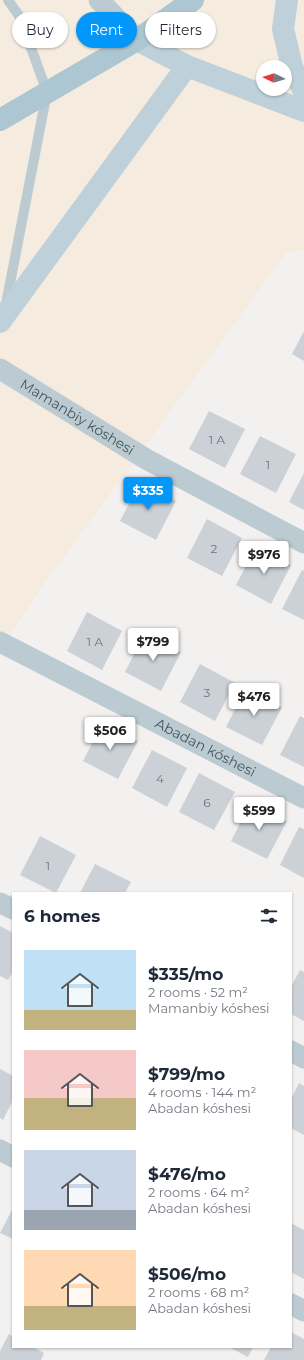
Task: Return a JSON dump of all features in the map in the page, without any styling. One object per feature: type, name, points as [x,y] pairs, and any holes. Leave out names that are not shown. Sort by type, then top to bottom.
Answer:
[{"type":"main road","points":[[137,40],[193,0]]},
{"type":"main road","points":[[0,120],[123,48]]},
{"type":"street","points":[[99,0],[110,12]]},
{"type":"street","points":[[287,0],[283,29],[292,67],[304,92]]},
{"type":"street","points":[[137,40],[187,66],[304,111]]},
{"type":"street","points":[[1,320],[187,66]]},
{"type":"street","name":"Mamanbiy kóshesi","points":[[0,369],[146,459],[304,543]]},
{"type":"street","name":"Abadan kóshesi","points":[[0,642],[304,798]]},
{"type":"street","points":[[0,903],[12,909]]},
{"type":"street","points":[[292,1052],[304,1058]]},
{"type":"street","points":[[0,1150],[12,1156]]},
{"type":"street","points":[[292,1304],[304,1310]]},
{"type":"lane","points":[[1,320],[15,262],[47,92],[20,17],[8,0]]},
{"type":"sand","points":[[0,0],[304,0],[304,250],[286,253],[42,587],[0,649]]},
{"type":"building","points":[[304,331],[304,361],[292,354]]},
{"type":"building","points":[[209,411],[245,429],[225,468],[189,449]]},
{"type":"building","points":[[260,436],[296,454],[276,493],[240,474]]},
{"type":"building","points":[[304,473],[304,510],[289,502]]},
{"type":"building","points":[[140,483],[176,501],[156,540],[120,521]]},
{"type":"building","points":[[207,519],[242,538],[222,576],[187,558]]},
{"type":"building","points":[[256,547],[291,565],[271,604],[236,585]]},
{"type":"building","points":[[302,570],[304,571],[304,620],[282,609]]},
{"type":"building","points":[[87,612],[122,631],[102,670],[67,651]]},
{"type":"building","points":[[145,633],[181,652],[161,691],[125,672]]},
{"type":"building","points":[[200,664],[235,683],[215,721],[180,702]]},
{"type":"building","points":[[246,688],[282,707],[262,745],[226,727]]},
{"type":"building","points":[[300,716],[304,718],[304,767],[280,755]]},
{"type":"building","points":[[103,722],[138,741],[118,779],[83,761]]},
{"type":"building","points":[[152,750],[187,768],[167,807],[132,788]]},
{"type":"building","points":[[199,773],[235,792],[214,830],[179,812]]},
{"type":"building","points":[[251,802],[287,821],[267,859],[231,841]]},
{"type":"building","points":[[299,827],[304,829],[304,878],[280,865]]},
{"type":"building","points":[[40,836],[76,855],[57,892],[20,875]]},
{"type":"building","points":[[95,864],[131,882],[126,892],[81,892]]},
{"type":"building","points":[[0,926],[12,932],[12,973],[8,980],[0,976]]},
{"type":"building","points":[[300,970],[304,972],[304,1021],[292,1015],[292,985]]},
{"type":"building","points":[[0,1069],[12,1075],[12,1102],[3,1120],[0,1118]]},
{"type":"building","points":[[299,1083],[304,1086],[304,1135],[292,1129],[292,1097]]},
{"type":"building","points":[[12,1210],[12,1239],[0,1233]]},
{"type":"building","points":[[292,1224],[304,1230],[304,1279],[292,1273]]},
{"type":"building","points":[[292,1333],[304,1339],[304,1360],[264,1360],[270,1348],[292,1348]]},
{"type":"building","points":[[9,1334],[12,1336],[12,1348],[35,1348],[44,1353],[41,1360],[0,1360],[0,1351]]},
{"type":"building","points":[[231,1348],[252,1348],[248,1357]]}]
